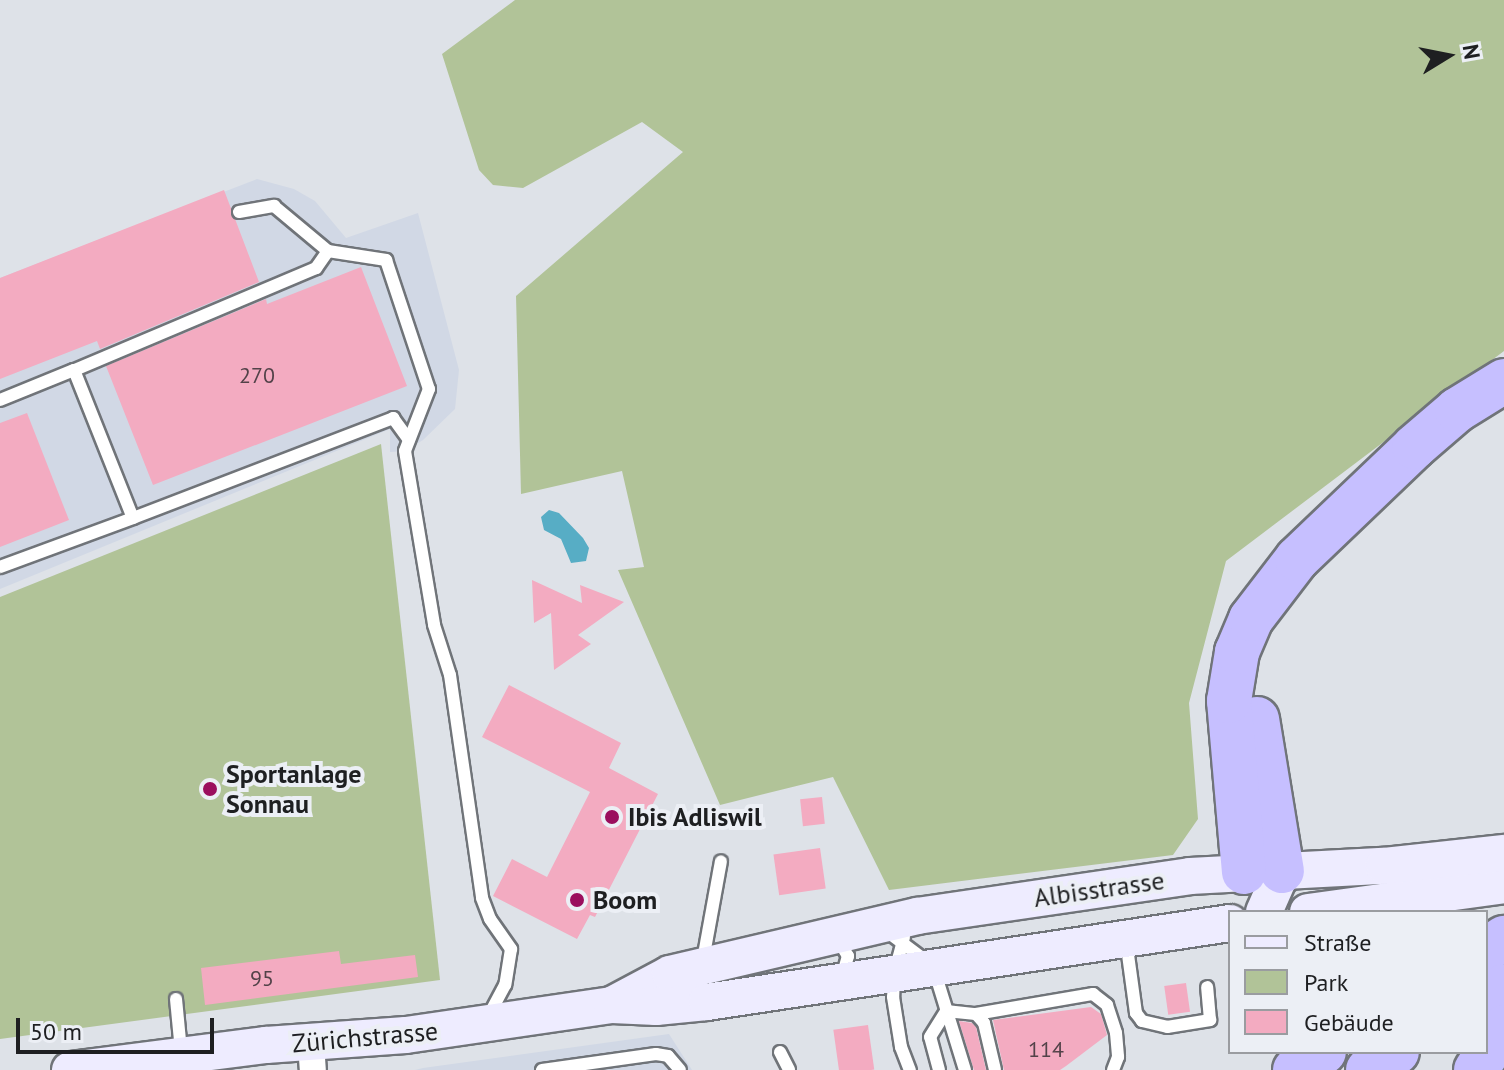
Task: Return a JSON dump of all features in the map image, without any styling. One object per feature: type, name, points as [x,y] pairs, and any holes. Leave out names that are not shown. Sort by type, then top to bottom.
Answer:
[{"type":"highway","points":[[1262,892],[1229,701],[1233,665],[1242,637],[1270,590],[1297,559],[1457,410],[1504,381]]},
{"type":"highway","points":[[1262,892],[1256,704],[1258,674],[1270,637],[1315,577],[1441,456],[1504,409]]},
{"type":"highway","points":[[1488,1052],[1504,1027]]},
{"type":"highway","points":[[1295,1070],[1321,1054]]},
{"type":"highway","points":[[1368,1070],[1394,1054]]},
{"type":"main road","name":"Albisstrasse","points":[[693,978],[831,934],[897,939],[1057,894],[1262,892],[1384,866],[1504,853]]},
{"type":"main road","points":[[1323,910],[1504,885]]},
{"type":"main road","name":"Albisstrasse","points":[[897,939],[933,966],[1228,923]]},
{"type":"main road","name":"Albisstrasse","points":[[693,978],[839,983],[897,939]]},
{"type":"main road","name":"Zürichstrasse","points":[[70,1070],[181,1054],[312,1057],[482,1025],[612,1005],[693,978]]},
{"type":"lane","points":[[239,212],[274,206],[328,251],[386,260],[429,389],[405,451],[434,625],[450,675],[482,898],[490,919],[511,949],[505,985],[482,1025]]},
{"type":"lane","points":[[0,400],[316,268],[328,251]]},
{"type":"lane","points":[[74,370],[133,518]]},
{"type":"lane","points":[[0,567],[393,418],[409,440]]},
{"type":"lane","points":[[693,978],[721,861]]},
{"type":"lane","points":[[831,934],[848,956],[839,983]]},
{"type":"lane","points":[[1125,937],[1136,1013],[1142,1021],[1167,1027],[1210,1020],[1207,987]]},
{"type":"lane","points":[[897,939],[901,1047],[910,1070]]},
{"type":"lane","points":[[933,966],[965,1070]]},
{"type":"lane","points":[[946,1011],[976,1014],[1093,994],[1107,1005],[1116,1033],[1118,1057],[1113,1070]]},
{"type":"lane","points":[[176,999],[181,1054]]},
{"type":"lane","points":[[939,1070],[930,1037],[946,1011]]},
{"type":"lane","points":[[976,1014],[984,1023],[995,1070]]},
{"type":"lane","points":[[780,1052],[789,1070]]},
{"type":"lane","points":[[542,1070],[656,1054],[668,1056],[680,1070]]},
{"type":"shaded area","points":[[257,179],[294,189],[315,201],[346,238],[418,213],[459,370],[455,409],[423,440],[405,451],[390,452],[390,429],[0,589],[0,278]]},
{"type":"shaded area","points":[[669,1034],[692,1070],[415,1070],[423,1068]]},
{"type":"green space","points":[[515,0],[1504,0],[1504,351],[1226,561],[1189,703],[1198,819],[1173,855],[889,890],[833,777],[720,805],[618,570],[644,567],[622,471],[521,494],[516,296],[683,152],[642,122],[523,188],[493,185],[479,170],[442,54]]},
{"type":"green space","name":"Sportanlage Sonnau","points":[[381,444],[440,980],[0,1039],[0,597]]},
{"type":"water","points":[[549,510],[559,513],[583,538],[589,548],[586,561],[571,563],[561,539],[544,530],[541,517]]},
{"type":"building","points":[[224,190],[259,282],[100,349],[97,341],[0,379],[0,278]]},
{"type":"building","points":[[361,267],[407,386],[153,485],[106,366],[266,299],[267,304]]},
{"type":"building","points":[[27,413],[69,520],[0,547],[0,423]]},
{"type":"building","points":[[532,580],[582,603],[580,585],[624,602],[578,635],[591,644],[554,670],[551,613],[534,623]]},
{"type":"building","name":"Ibis Adliswil","points":[[509,685],[621,743],[609,768],[658,794],[595,917],[590,915],[577,939],[493,896],[512,859],[547,877],[590,792],[482,737]]},
{"type":"building","points":[[822,797],[825,824],[803,826],[800,799]]},
{"type":"building","points":[[820,848],[826,889],[779,895],[773,855]]},
{"type":"building","points":[[339,951],[341,964],[415,955],[418,977],[205,1005],[201,968]]},
{"type":"building","points":[[1186,983],[1190,1012],[1168,1015],[1164,986]]},
{"type":"building","points":[[1091,1007],[1101,1014],[1107,1035],[1066,1066],[1060,1070],[1004,1070],[993,1020]]},
{"type":"building","points":[[959,1021],[972,1023],[976,1027],[986,1070],[974,1070]]},
{"type":"building","points":[[868,1025],[874,1070],[839,1070],[833,1030]]},
{"type":"place","name":"Sportanlage Sonnau","points":[[210,789]]},
{"type":"place","name":"Ibis Adliswil","points":[[612,817]]},
{"type":"place","name":"Boom","points":[[577,900]]}]
